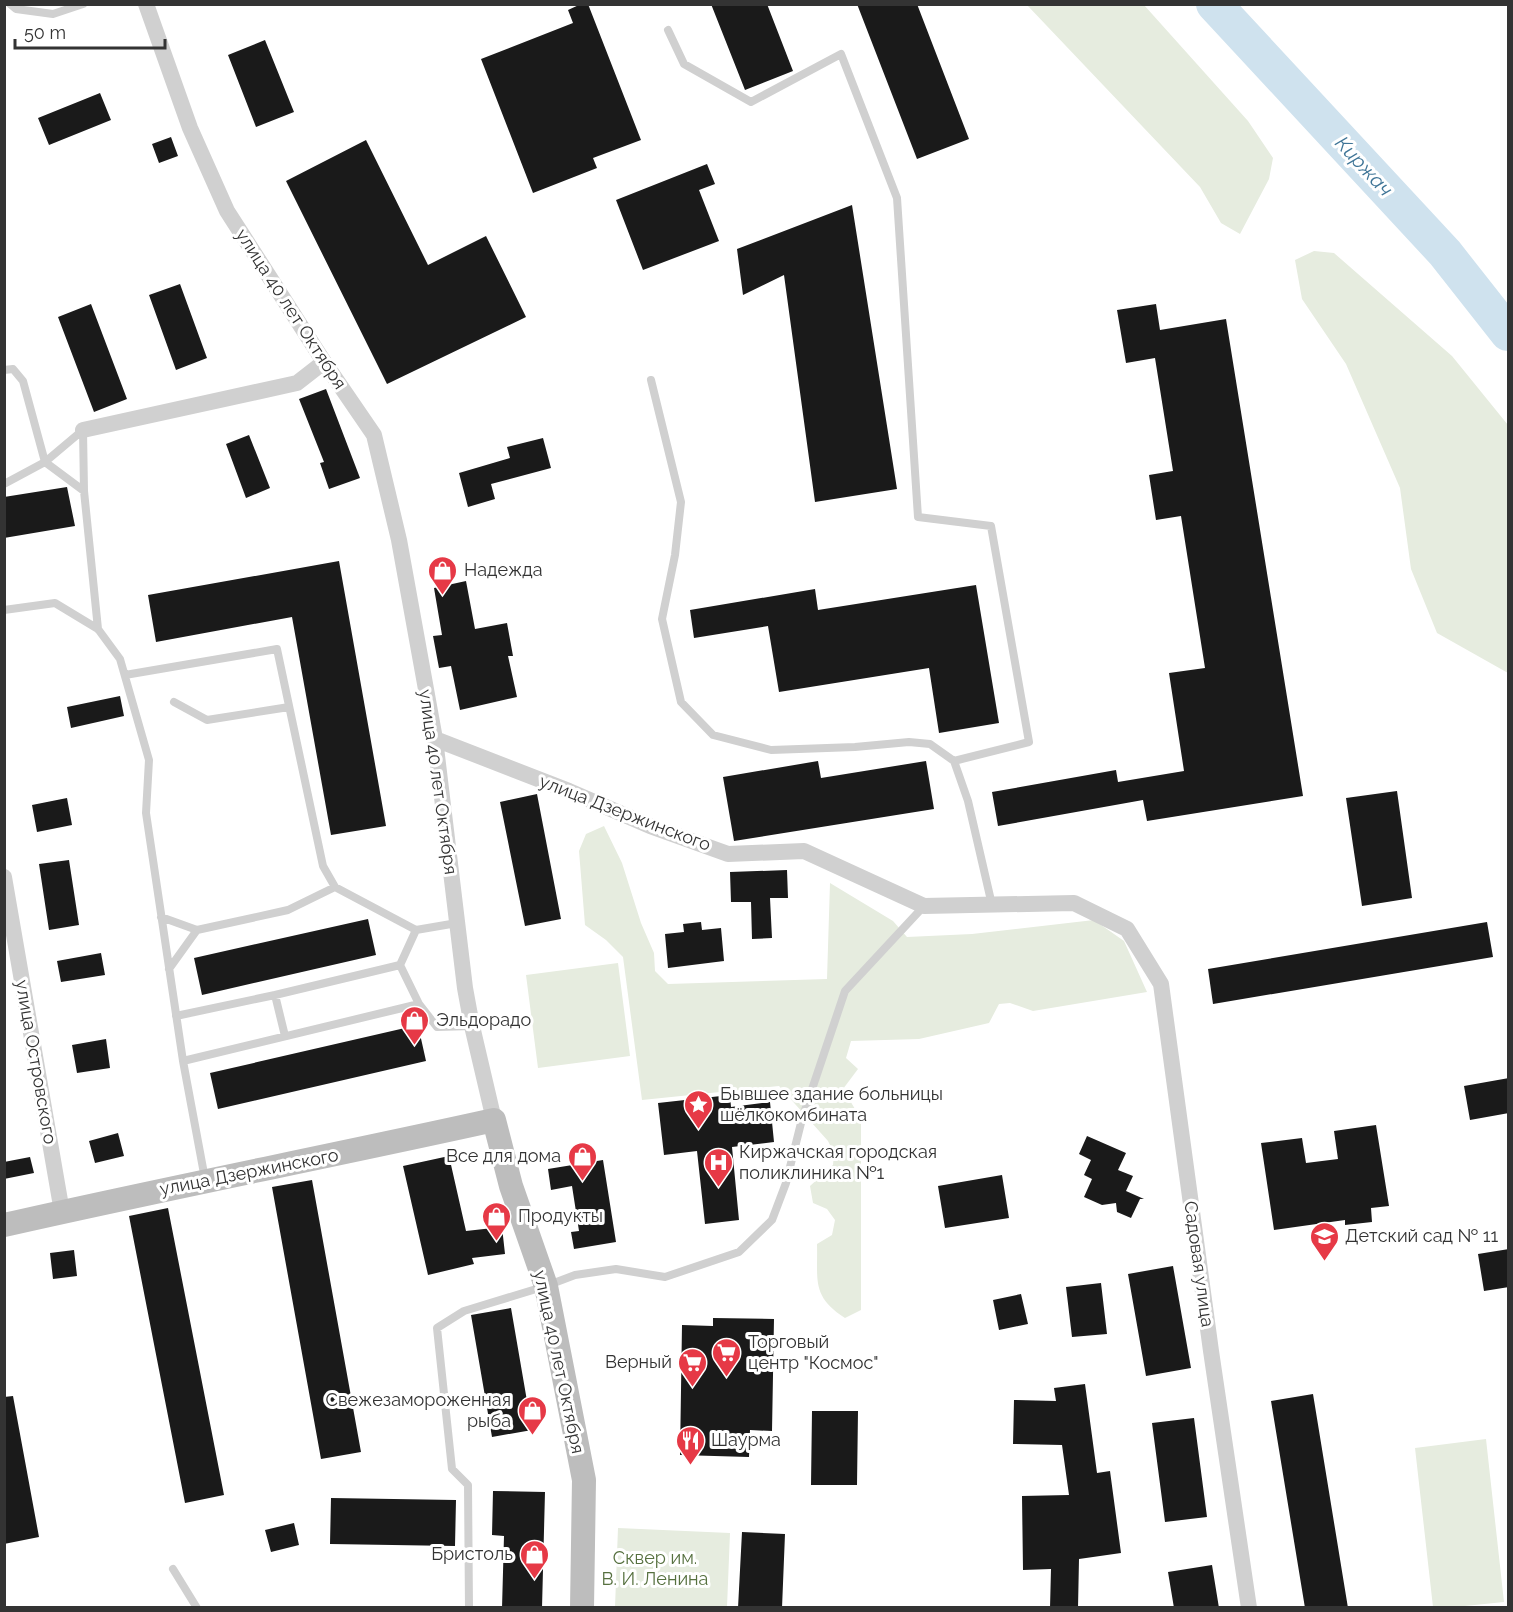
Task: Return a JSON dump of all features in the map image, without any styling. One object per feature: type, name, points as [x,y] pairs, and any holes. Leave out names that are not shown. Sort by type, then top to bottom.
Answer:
[{"type":"street","name":"улица 40 лет Октября","points":[[146,4],[190,128],[227,211],[374,435],[399,540],[435,739],[472,1026],[511,1186],[546,1286],[584,1480],[582,1608]]},
{"type":"street","points":[[83,430],[297,383],[324,362]]},
{"type":"street","name":"улица Дзержинского","points":[[435,739],[569,791],[650,826],[728,854],[804,851],[924,906],[1074,903],[1127,929]]},
{"type":"street","name":"улица Островского","points":[[4,877],[62,1212]]},
{"type":"street","name":"Садовая улица","points":[[1127,929],[1161,984],[1209,1340],[1249,1608]]},
{"type":"street","name":"улица Дзержинского","points":[[4,1225],[205,1180],[494,1120]]},
{"type":"lane","points":[[10,4],[15,9],[53,14],[83,4]]},
{"type":"lane","points":[[668,30],[684,64],[751,102],[841,54],[897,198],[918,517],[991,526],[1029,742],[954,761]]},
{"type":"lane","points":[[4,370],[14,369],[22,381],[45,462],[84,491]]},
{"type":"lane","points":[[651,380],[681,502],[675,555],[662,619],[681,702],[713,735],[771,750],[855,747],[909,742],[930,744],[954,761],[968,801],[992,904]]},
{"type":"lane","points":[[4,484],[45,462],[83,430]]},
{"type":"lane","points":[[83,430],[84,491],[98,629]]},
{"type":"lane","points":[[4,610],[55,603],[98,629],[120,659],[149,760],[146,813],[183,1061],[205,1180]]},
{"type":"lane","points":[[125,675],[277,649],[323,866],[335,887],[416,930],[457,923]]},
{"type":"lane","points":[[174,702],[207,720],[289,706]]},
{"type":"lane","points":[[161,917],[197,930],[288,910],[335,887]]},
{"type":"lane","points":[[469,1608],[468,1485],[452,1469],[437,1328],[464,1311],[575,1275],[616,1269],[665,1277],[739,1252],[772,1220],[786,1183],[802,1119],[845,991],[924,906]]},
{"type":"lane","points":[[169,969],[197,930]]},
{"type":"lane","points":[[400,965],[416,930]]},
{"type":"lane","points":[[176,1016],[400,965]]},
{"type":"lane","points":[[400,965],[419,1004],[437,1028],[472,1026]]},
{"type":"lane","points":[[275,995],[285,1036]]},
{"type":"lane","points":[[183,1061],[419,1004]]},
{"type":"lane","points":[[173,1569],[197,1608]]},
{"type":"green space","points":[[1027,5],[1144,5],[1248,121],[1273,158],[1269,179],[1240,234],[1221,223],[1200,187]]},
{"type":"green space","points":[[1314,251],[1334,253],[1452,356],[1508,425],[1508,673],[1437,633],[1411,569],[1400,488],[1346,364],[1302,299],[1295,260]]},
{"type":"green space","points":[[604,826],[622,863],[641,923],[654,953],[655,971],[668,984],[827,979],[830,883],[893,921],[907,937],[972,934],[1094,920],[1124,941],[1147,992],[1033,1011],[1010,1003],[999,1004],[989,1023],[919,1039],[851,1041],[846,1058],[858,1069],[843,1089],[861,1119],[861,1310],[845,1318],[826,1302],[821,1294],[817,1277],[817,1244],[832,1235],[835,1220],[827,1209],[813,1203],[810,1186],[833,1165],[834,1153],[828,1141],[779,1086],[642,1100],[623,957],[606,940],[585,925],[579,851],[586,834]]},
{"type":"green space","points":[[618,963],[630,1056],[538,1068],[526,975]]},
{"type":"green space","points":[[1486,1439],[1504,1602],[1433,1607],[1415,1448]]},
{"type":"green space","name":"Сквер им. В. И. Ленина","points":[[618,1528],[730,1533],[727,1607],[615,1607]]},
{"type":"building","points":[[581,4],[588,4],[641,140],[593,158],[597,168],[533,193],[481,59],[573,23],[568,10]]},
{"type":"building","points":[[711,4],[767,4],[793,71],[745,90]]},
{"type":"building","points":[[857,4],[917,4],[969,139],[917,159]]},
{"type":"building","points":[[265,40],[294,112],[256,127],[228,55]]},
{"type":"building","points":[[100,93],[111,120],[49,145],[38,118]]},
{"type":"building","points":[[171,137],[178,156],[159,163],[152,144]]},
{"type":"building","points":[[366,140],[428,265],[486,236],[526,317],[387,384],[286,181]]},
{"type":"building","points":[[707,164],[715,184],[699,190],[719,241],[643,270],[616,200]]},
{"type":"building","points":[[852,205],[897,489],[815,502],[784,275],[743,295],[737,249]]},
{"type":"building","points":[[180,284],[207,358],[176,370],[149,295]]},
{"type":"building","points":[[91,304],[127,399],[94,412],[58,317]]},
{"type":"building","points":[[1156,304],[1160,330],[1226,319],[1303,796],[1147,821],[1143,800],[998,826],[992,792],[1116,770],[1118,782],[1184,771],[1169,673],[1205,668],[1181,516],[1156,520],[1149,475],[1173,471],[1155,358],[1126,363],[1117,310]]},
{"type":"building","points":[[326,389],[360,478],[329,489],[320,463],[324,462],[299,399]]},
{"type":"building","points":[[249,435],[270,488],[246,498],[226,444]]},
{"type":"building","points":[[543,438],[551,468],[491,484],[495,499],[468,507],[459,473],[510,458],[507,447]]},
{"type":"building","points":[[67,487],[75,526],[4,538],[4,497]]},
{"type":"building","points":[[339,561],[386,826],[331,835],[292,617],[156,642],[148,595]]},
{"type":"building","points":[[466,581],[475,629],[507,623],[513,656],[508,656],[517,697],[460,710],[451,666],[439,668],[433,636],[442,635],[434,588]]},
{"type":"building","points":[[976,585],[999,723],[939,733],[929,668],[779,692],[768,626],[694,638],[690,610],[815,589],[818,610]]},
{"type":"building","points":[[120,696],[124,716],[71,728],[67,707]]},
{"type":"building","points":[[818,761],[821,778],[926,761],[934,809],[734,841],[723,777]]},
{"type":"building","points":[[1397,791],[1412,898],[1362,906],[1346,798]]},
{"type":"building","points":[[537,794],[561,919],[525,926],[500,802]]},
{"type":"building","points":[[67,798],[72,825],[37,832],[32,805]]},
{"type":"building","points":[[69,860],[79,925],[49,930],[39,864]]},
{"type":"building","points":[[787,870],[788,898],[770,898],[772,938],[752,939],[751,902],[731,902],[730,872]]},
{"type":"building","points":[[368,919],[376,955],[202,995],[194,958]]},
{"type":"building","points":[[701,922],[702,930],[721,928],[724,961],[668,968],[665,934],[684,932],[683,924]]},
{"type":"building","points":[[1487,922],[1493,957],[1213,1004],[1208,969]]},
{"type":"building","points":[[101,953],[105,975],[61,982],[57,961]]},
{"type":"building","points":[[418,1025],[426,1061],[218,1109],[210,1073]]},
{"type":"building","points":[[106,1039],[110,1068],[77,1073],[72,1045]]},
{"type":"building","points":[[1509,1078],[1509,1113],[1470,1120],[1464,1086]]},
{"type":"building","name":"Киржачская городская поликлиника №1","points":[[730,1095],[731,1107],[770,1102],[774,1142],[732,1147],[739,1220],[705,1224],[697,1151],[664,1155],[658,1103]]},
{"type":"building","points":[[1376,1125],[1389,1206],[1371,1208],[1372,1222],[1345,1225],[1345,1220],[1274,1230],[1261,1143],[1302,1138],[1306,1163],[1338,1159],[1334,1131]]},
{"type":"building","points":[[118,1133],[124,1156],[95,1163],[89,1141]]},
{"type":"building","points":[[1087,1136],[1126,1153],[1118,1170],[1133,1176],[1126,1191],[1144,1199],[1140,1199],[1131,1218],[1117,1212],[1116,1203],[1102,1205],[1084,1197],[1092,1179],[1084,1175],[1091,1160],[1079,1154]]},
{"type":"building","points":[[449,1156],[466,1231],[502,1227],[505,1254],[472,1258],[474,1264],[428,1275],[403,1166]]},
{"type":"building","points":[[30,1157],[34,1173],[4,1179],[4,1162]]},
{"type":"building","points":[[603,1160],[616,1242],[574,1249],[571,1232],[579,1231],[572,1186],[551,1190],[548,1169]]},
{"type":"building","points":[[1002,1175],[1009,1218],[945,1228],[938,1186]]},
{"type":"building","points":[[312,1180],[361,1452],[321,1459],[272,1187]]},
{"type":"building","points":[[168,1208],[224,1495],[185,1503],[129,1216]]},
{"type":"building","points":[[1509,1249],[1509,1287],[1484,1291],[1478,1254]]},
{"type":"building","points":[[74,1250],[77,1276],[53,1279],[50,1253]]},
{"type":"building","points":[[1173,1266],[1191,1368],[1146,1376],[1128,1274]]},
{"type":"building","points":[[1101,1283],[1107,1334],[1072,1337],[1066,1287]]},
{"type":"building","points":[[1021,1294],[1028,1324],[999,1330],[993,1300]]},
{"type":"building","points":[[511,1308],[532,1430],[492,1437],[471,1315]]},
{"type":"building","name":"Торговый центр \"Космос\"","points":[[713,1318],[774,1319],[772,1431],[750,1430],[749,1457],[680,1455],[682,1325],[713,1326]]},
{"type":"building","points":[[1085,1384],[1097,1473],[1110,1471],[1121,1553],[1079,1559],[1078,1608],[1050,1608],[1051,1569],[1023,1570],[1022,1496],[1069,1495],[1062,1445],[1013,1444],[1014,1400],[1056,1401],[1054,1388]]},
{"type":"building","points":[[1313,1394],[1348,1608],[1305,1608],[1271,1401]]},
{"type":"building","points":[[13,1396],[39,1537],[4,1544],[4,1397]]},
{"type":"building","points":[[812,1411],[858,1411],[857,1485],[811,1485]]},
{"type":"building","points":[[1194,1418],[1207,1517],[1165,1522],[1152,1423]]},
{"type":"building","points":[[493,1491],[545,1492],[542,1608],[502,1608],[504,1536],[492,1535]]},
{"type":"building","points":[[331,1498],[456,1500],[455,1546],[330,1544]]},
{"type":"building","points":[[294,1523],[299,1545],[271,1552],[265,1530]]},
{"type":"building","points":[[742,1532],[785,1534],[782,1608],[738,1608]]},
{"type":"building","points":[[1212,1565],[1219,1608],[1174,1608],[1168,1572]]},
{"type":"waterway","name":"Киржач","points":[[1214,4],[1445,253],[1508,333]]},
{"type":"place","name":"Надежда","points":[[443,596]]},
{"type":"place","name":"Эльдорадо","points":[[415,1046]]},
{"type":"place","name":"Бывшее здание больницы шёлкокомбината","points":[[699,1130]]},
{"type":"place","name":"Все для дома","points":[[582,1182]]},
{"type":"place","name":"Киржачская городская поликлиника №1","points":[[718,1188]]},
{"type":"place","name":"Продукты","points":[[497,1242]]},
{"type":"place","name":"Детский сад № 11","points":[[1324,1262]]},
{"type":"place","name":"Торговый центр \"Космос\"","points":[[727,1378]]},
{"type":"place","name":"Верный","points":[[693,1388]]},
{"type":"place","name":"Свежезамороженная рыба","points":[[532,1436]]},
{"type":"place","name":"Шаурма","points":[[690,1466]]},
{"type":"place","name":"Бристоль","points":[[534,1580]]}]
